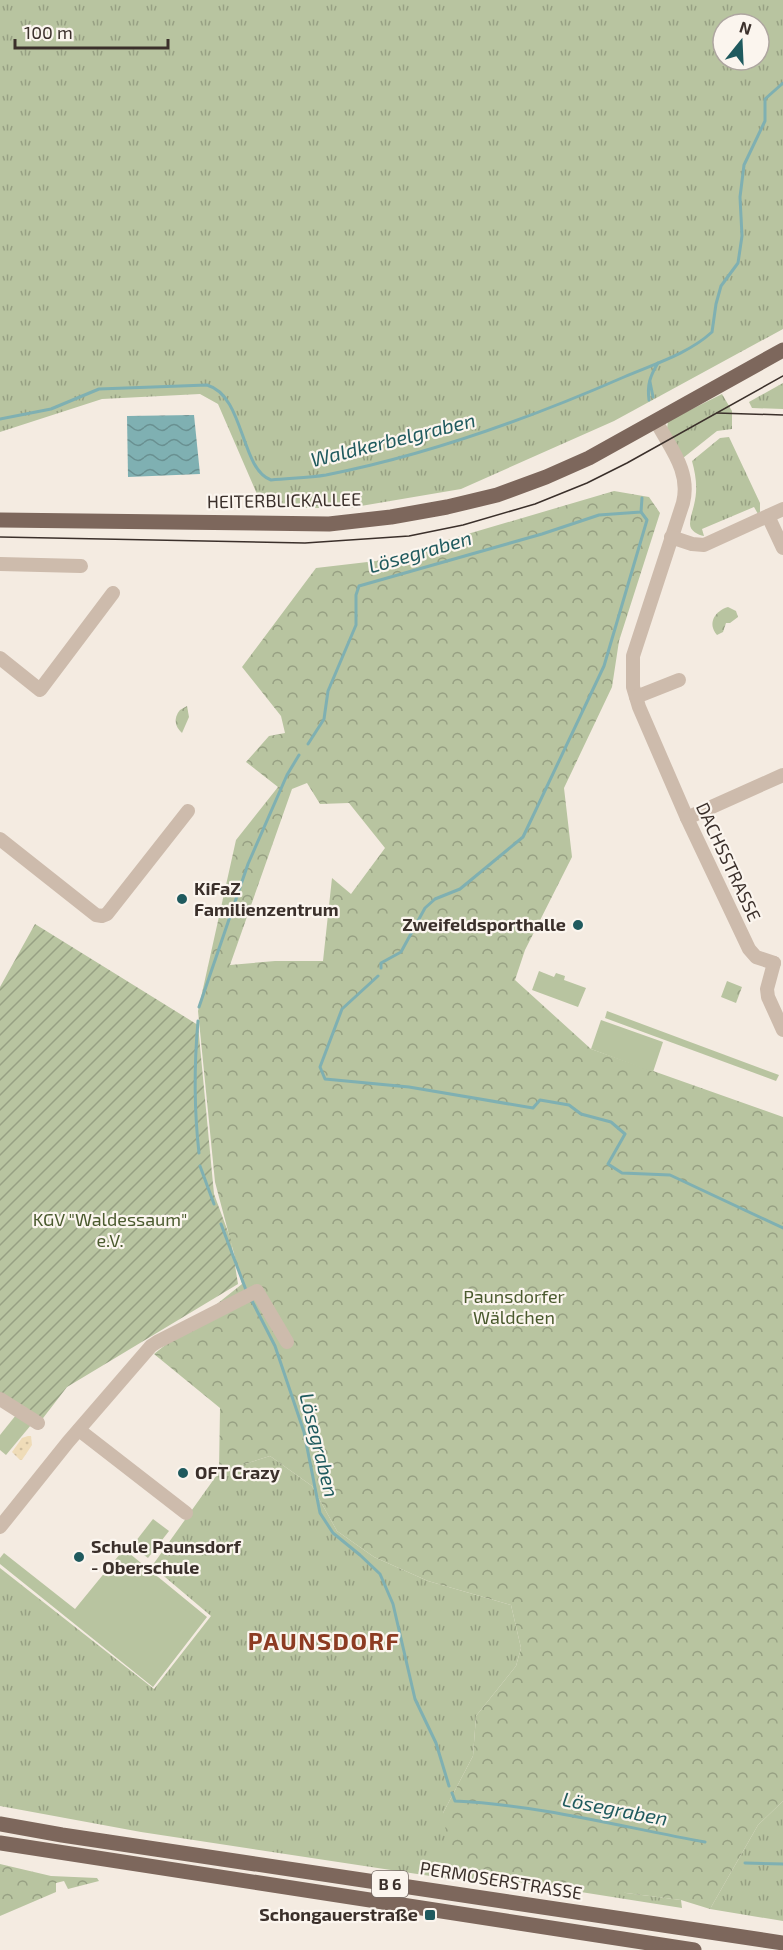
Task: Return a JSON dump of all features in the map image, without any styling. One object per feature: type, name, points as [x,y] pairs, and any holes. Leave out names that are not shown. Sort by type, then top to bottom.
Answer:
[{"type":"main road","name":"HEITERBLICKALLEE","points":[[0,520],[329,524],[391,517],[497,495],[590,458],[783,350]]},
{"type":"main road","name":"PERMOSERSTRASSE","points":[[0,1824],[783,1943]]},
{"type":"main road","name":"B 6","points":[[0,1843],[694,1950]]},
{"type":"street","name":"DACHSSTRASSE","points":[[656,422],[682,469],[686,480],[685,495],[633,656],[633,687],[687,818],[749,949],[756,957],[778,961],[767,989],[768,997],[783,1030]]},
{"type":"street","points":[[671,537],[692,544],[704,545],[783,509]]},
{"type":"street","points":[[768,516],[783,548]]},
{"type":"street","points":[[0,564],[81,566]]},
{"type":"street","points":[[0,658],[39,690],[114,593]]},
{"type":"street","points":[[636,697],[679,680]]},
{"type":"street","points":[[687,818],[783,775]]},
{"type":"street","points":[[0,839],[96,915],[102,916],[107,914],[188,811]]},
{"type":"street","points":[[0,1527],[151,1346],[257,1291],[287,1342]]},
{"type":"street","points":[[0,1399],[38,1423]]},
{"type":"street","points":[[79,1430],[186,1513]]},
{"type":"green space","points":[[0,0],[783,0],[783,329],[614,421],[461,489],[349,508],[263,508],[218,404],[200,394],[102,399],[0,432]]},
{"type":"green space","points":[[783,383],[783,409],[752,408],[749,402]]},
{"type":"green space","points":[[722,394],[732,411],[732,429],[717,431],[683,458],[667,429],[668,421]]},
{"type":"green space","points":[[729,437],[760,503],[760,512],[758,514],[754,507],[702,529],[704,536],[697,534],[690,526],[696,488],[692,461],[720,438]]},
{"type":"green space","name":"Paunsdorfer Wäldchen","points":[[614,491],[649,497],[660,513],[619,641],[612,687],[564,788],[572,857],[525,950],[515,980],[591,1049],[783,1117],[783,1801],[758,1825],[710,1909],[681,1900],[451,1865],[443,1813],[473,1756],[476,1716],[516,1666],[521,1648],[511,1605],[428,1581],[374,1557],[337,1531],[312,1486],[270,1456],[219,1472],[220,1408],[154,1354],[242,1284],[215,1182],[198,1011],[236,840],[278,787],[246,762],[269,736],[285,733],[281,716],[242,667],[316,568],[376,561]],"holes":[[[307,783],[320,804],[349,803],[385,848],[351,894],[332,878],[323,961],[275,961],[230,965],[292,789]]]},
{"type":"green space","points":[[728,607],[736,611],[738,617],[726,623],[723,632],[717,635],[713,626],[714,618],[719,611]]},
{"type":"green space","points":[[187,706],[189,717],[182,733],[176,725],[176,719],[180,710]]},
{"type":"green space","name":"KGV \"Waldessaum\" e.V.","points":[[35,924],[198,1025],[214,1194],[231,1240],[238,1284],[67,1387],[40,1422],[0,1399],[0,987]]},
{"type":"green space","points":[[539,971],[554,977],[556,973],[565,976],[564,980],[586,988],[578,1007],[532,990]]},
{"type":"green space","points":[[727,981],[742,987],[736,1003],[721,997]]},
{"type":"green space","points":[[607,1011],[779,1075],[776,1081],[605,1018]]},
{"type":"green space","points":[[601,1020],[663,1042],[653,1072],[591,1049]]},
{"type":"green space","points":[[16,1415],[31,1425],[6,1455],[0,1450],[0,1435]]},
{"type":"green space","points":[[270,1456],[312,1486],[337,1531],[374,1557],[428,1581],[511,1605],[521,1648],[516,1666],[476,1716],[473,1756],[443,1813],[626,1893],[681,1900],[682,1908],[505,1880],[470,1882],[141,1832],[0,1806],[0,1568],[154,1689],[211,1616],[152,1566],[219,1472]]},
{"type":"green space","points":[[153,1519],[169,1531],[148,1558],[132,1546]]},
{"type":"green space","points":[[124,1549],[207,1617],[153,1687],[0,1564],[0,1558],[4,1553],[75,1609]]},
{"type":"green space","points":[[783,1801],[783,1921],[710,1909],[758,1825]]},
{"type":"green space","points":[[0,1864],[51,1876],[97,1878],[99,1881],[68,1889],[64,1881],[56,1883],[56,1892],[0,1916]]},
{"type":"sand","points":[[31,1436],[32,1445],[20,1460],[12,1452],[22,1438]]},
{"type":"water","points":[[194,415],[200,474],[128,477],[127,416]]},
{"type":"waterway","name":"Waldkerbelgraben","points":[[0,419],[51,409],[99,389],[207,385],[219,392],[229,403],[253,462],[261,473],[271,480],[326,475],[440,446],[551,407],[659,363],[703,340],[712,332],[721,286],[738,263],[742,236],[740,197],[744,165],[765,121],[765,99],[783,83]]},
{"type":"waterway","name":"Lösegraben","points":[[649,400],[650,381],[658,363]]},
{"type":"waterway","points":[[650,382],[653,397]]},
{"type":"waterway","name":"Lösegraben","points":[[308,744],[324,719],[328,691],[356,625],[356,595],[359,586],[542,534],[599,515],[641,512],[642,498]]},
{"type":"waterway","points":[[381,968],[381,963],[401,952],[425,908],[435,899],[460,889],[523,837],[604,666],[647,520],[641,512]]},
{"type":"waterway","name":"Lösegraben","points":[[199,1007],[248,864],[287,775],[299,755]]},
{"type":"waterway","points":[[378,976],[342,1009],[320,1067],[325,1079],[409,1087],[533,1108],[540,1100],[569,1105],[581,1114],[611,1122],[625,1134],[608,1164],[622,1173],[670,1175],[783,1228]]},
{"type":"waterway","name":"Lösegraben","points":[[198,1021],[195,1087],[199,1153]]},
{"type":"waterway","name":"Lösegraben","points":[[200,1166],[214,1204]]},
{"type":"waterway","name":"Lösegraben","points":[[221,1224],[246,1290]]},
{"type":"waterway","name":"Lösegraben","points":[[251,1299],[275,1346],[304,1432],[320,1513],[333,1533],[380,1574],[393,1604],[415,1699],[436,1743],[449,1786]]},
{"type":"waterway","name":"Lösegraben","points":[[452,1793],[455,1801],[487,1803],[581,1817],[705,1842]]},
{"type":"waterway","name":"Lösegraben","points":[[745,1863],[783,1864]]},
{"type":"tram line","points":[[0,537],[305,543],[409,536],[463,525],[535,504],[587,483],[783,376]]},
{"type":"tram line","points":[[717,413],[783,415]]},
{"type":"place","name":"KiFaZ Familienzentrum","points":[[182,899]]},
{"type":"place","name":"Zweifeldsporthalle","points":[[578,925]]},
{"type":"place","name":"OFT Crazy","points":[[183,1473]]},
{"type":"place","name":"Schule Paunsdorf - Oberschule","points":[[79,1557]]},
{"type":"place","name":"Schongauerstraße","points":[[430,1915]]},
{"type":"district","name":"PAUNSDORF","points":[[324,1642]]}]
